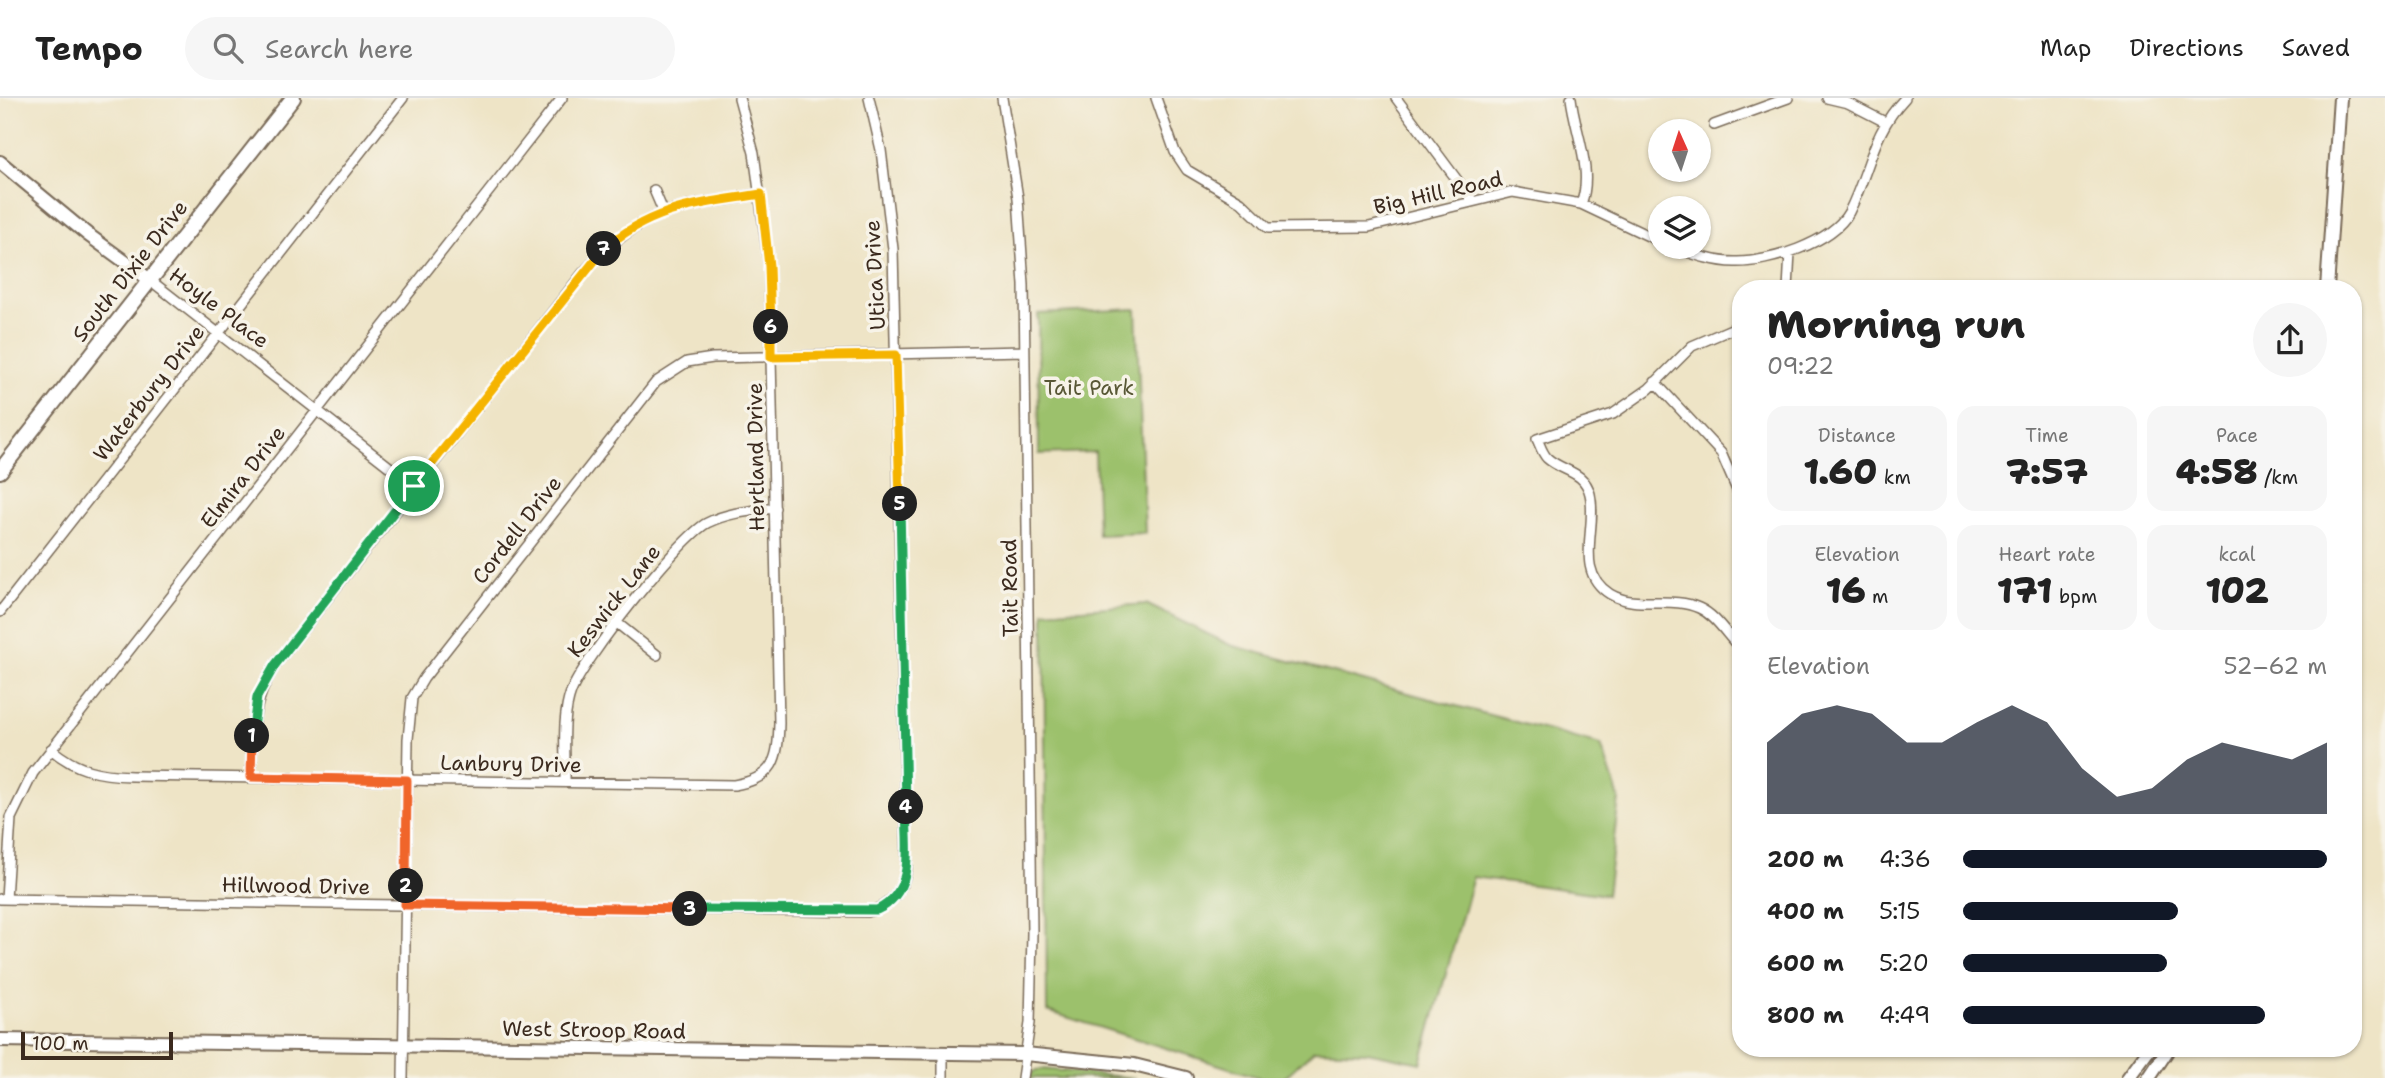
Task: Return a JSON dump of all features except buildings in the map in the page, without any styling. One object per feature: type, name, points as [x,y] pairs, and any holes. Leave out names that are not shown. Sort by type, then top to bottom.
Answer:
[{"type":"main road","name":"South Dixie Drive","points":[[0,471],[293,98]]},
{"type":"main road","points":[[2328,280],[2340,98]]},
{"type":"main road","name":"Hoyle Place","points":[[0,162],[149,280]]},
{"type":"main road","name":"West Stroop Road","points":[[0,1040],[1025,1054],[1134,1065],[1186,1078]]},
{"type":"main road","points":[[2128,1078],[2143,1057]]},
{"type":"main road","points":[[2149,1078],[2163,1057]]},
{"type":"street","name":"Waterbury Drive","points":[[0,612],[403,98]]},
{"type":"street","name":"Elmira Drive","points":[[3,899],[11,818],[24,787],[51,749],[562,98]]},
{"type":"street","name":"Hertland Drive","points":[[739,98],[761,194],[769,266],[779,723],[778,751],[766,773]]},
{"type":"street","name":"Utica Drive","points":[[869,98],[888,200],[896,355],[907,868],[902,887],[884,906]]},
{"type":"street","name":"Tait Road","points":[[1002,98],[1021,225],[1024,351],[1032,933],[1030,1023],[1022,1078]]},
{"type":"street","name":"Big Hill Road","points":[[1156,98],[1175,152],[1187,170],[1241,202],[1268,228],[1370,227],[1513,192],[1581,204],[1648,236]]},
{"type":"street","points":[[1395,98],[1472,201]]},
{"type":"street","points":[[1571,98],[1585,167],[1586,185],[1581,204]]},
{"type":"street","points":[[1714,125],[1788,98]]},
{"type":"street","points":[[1828,98],[1848,103],[1885,122]]},
{"type":"street","points":[[1711,259],[1735,262],[1790,252],[1825,235],[1844,219],[1885,122],[1905,98]]},
{"type":"street","points":[[654,190],[663,211]]},
{"type":"street","points":[[251,777],[252,729],[260,690],[275,665],[602,251],[640,222],[663,211],[761,194]]},
{"type":"street","points":[[1788,280],[1790,252]]},
{"type":"street","name":"Hoyle Place","points":[[149,280],[219,331],[414,486]]},
{"type":"street","points":[[1732,328],[1701,340],[1655,382],[1613,414],[1537,439],[1544,455],[1571,469],[1586,484],[1593,510],[1588,558],[1601,587],[1629,601],[1697,607],[1713,617],[1732,639]]},
{"type":"street","name":"Cordell Drive","points":[[403,1078],[407,780],[410,710],[417,687],[656,382],[676,368],[700,359],[1024,351]]},
{"type":"street","points":[[1655,382],[1707,435],[1721,453],[1732,478]]},
{"type":"street","name":"Keswick Lane","points":[[565,782],[566,720],[571,692],[582,670],[617,623],[670,556],[696,530],[724,515],[775,508]]},
{"type":"street","points":[[617,623],[657,655]]},
{"type":"street","name":"Lanbury Drive","points":[[51,749],[78,768],[100,775],[734,785],[766,773]]},
{"type":"street","name":"Hillwood Drive","points":[[3,899],[836,912],[868,912],[884,906]]},
{"type":"street","points":[[943,1054],[943,1078]]},
{"type":"green space","name":"Tait Park","points":[[1136,309],[1145,533],[1098,535],[1095,452],[1039,454],[1038,314]]},
{"type":"green space","points":[[1146,604],[1230,645],[1601,745],[1619,798],[1607,895],[1473,877],[1421,1063],[1367,1052],[1314,1050],[1284,1078],[1261,1078],[1047,1011],[1044,612]]},
{"type":"green space","points":[[1042,1069],[1136,1078],[1029,1078],[1033,1072]]},
{"type":"route","points":[[761,194],[769,266],[771,357],[896,355],[907,868],[902,887],[895,898],[877,910],[868,912],[405,905],[407,780],[251,777],[253,713],[260,690],[275,665],[414,486],[583,273],[614,240],[640,222],[673,208],[761,194]]}]
